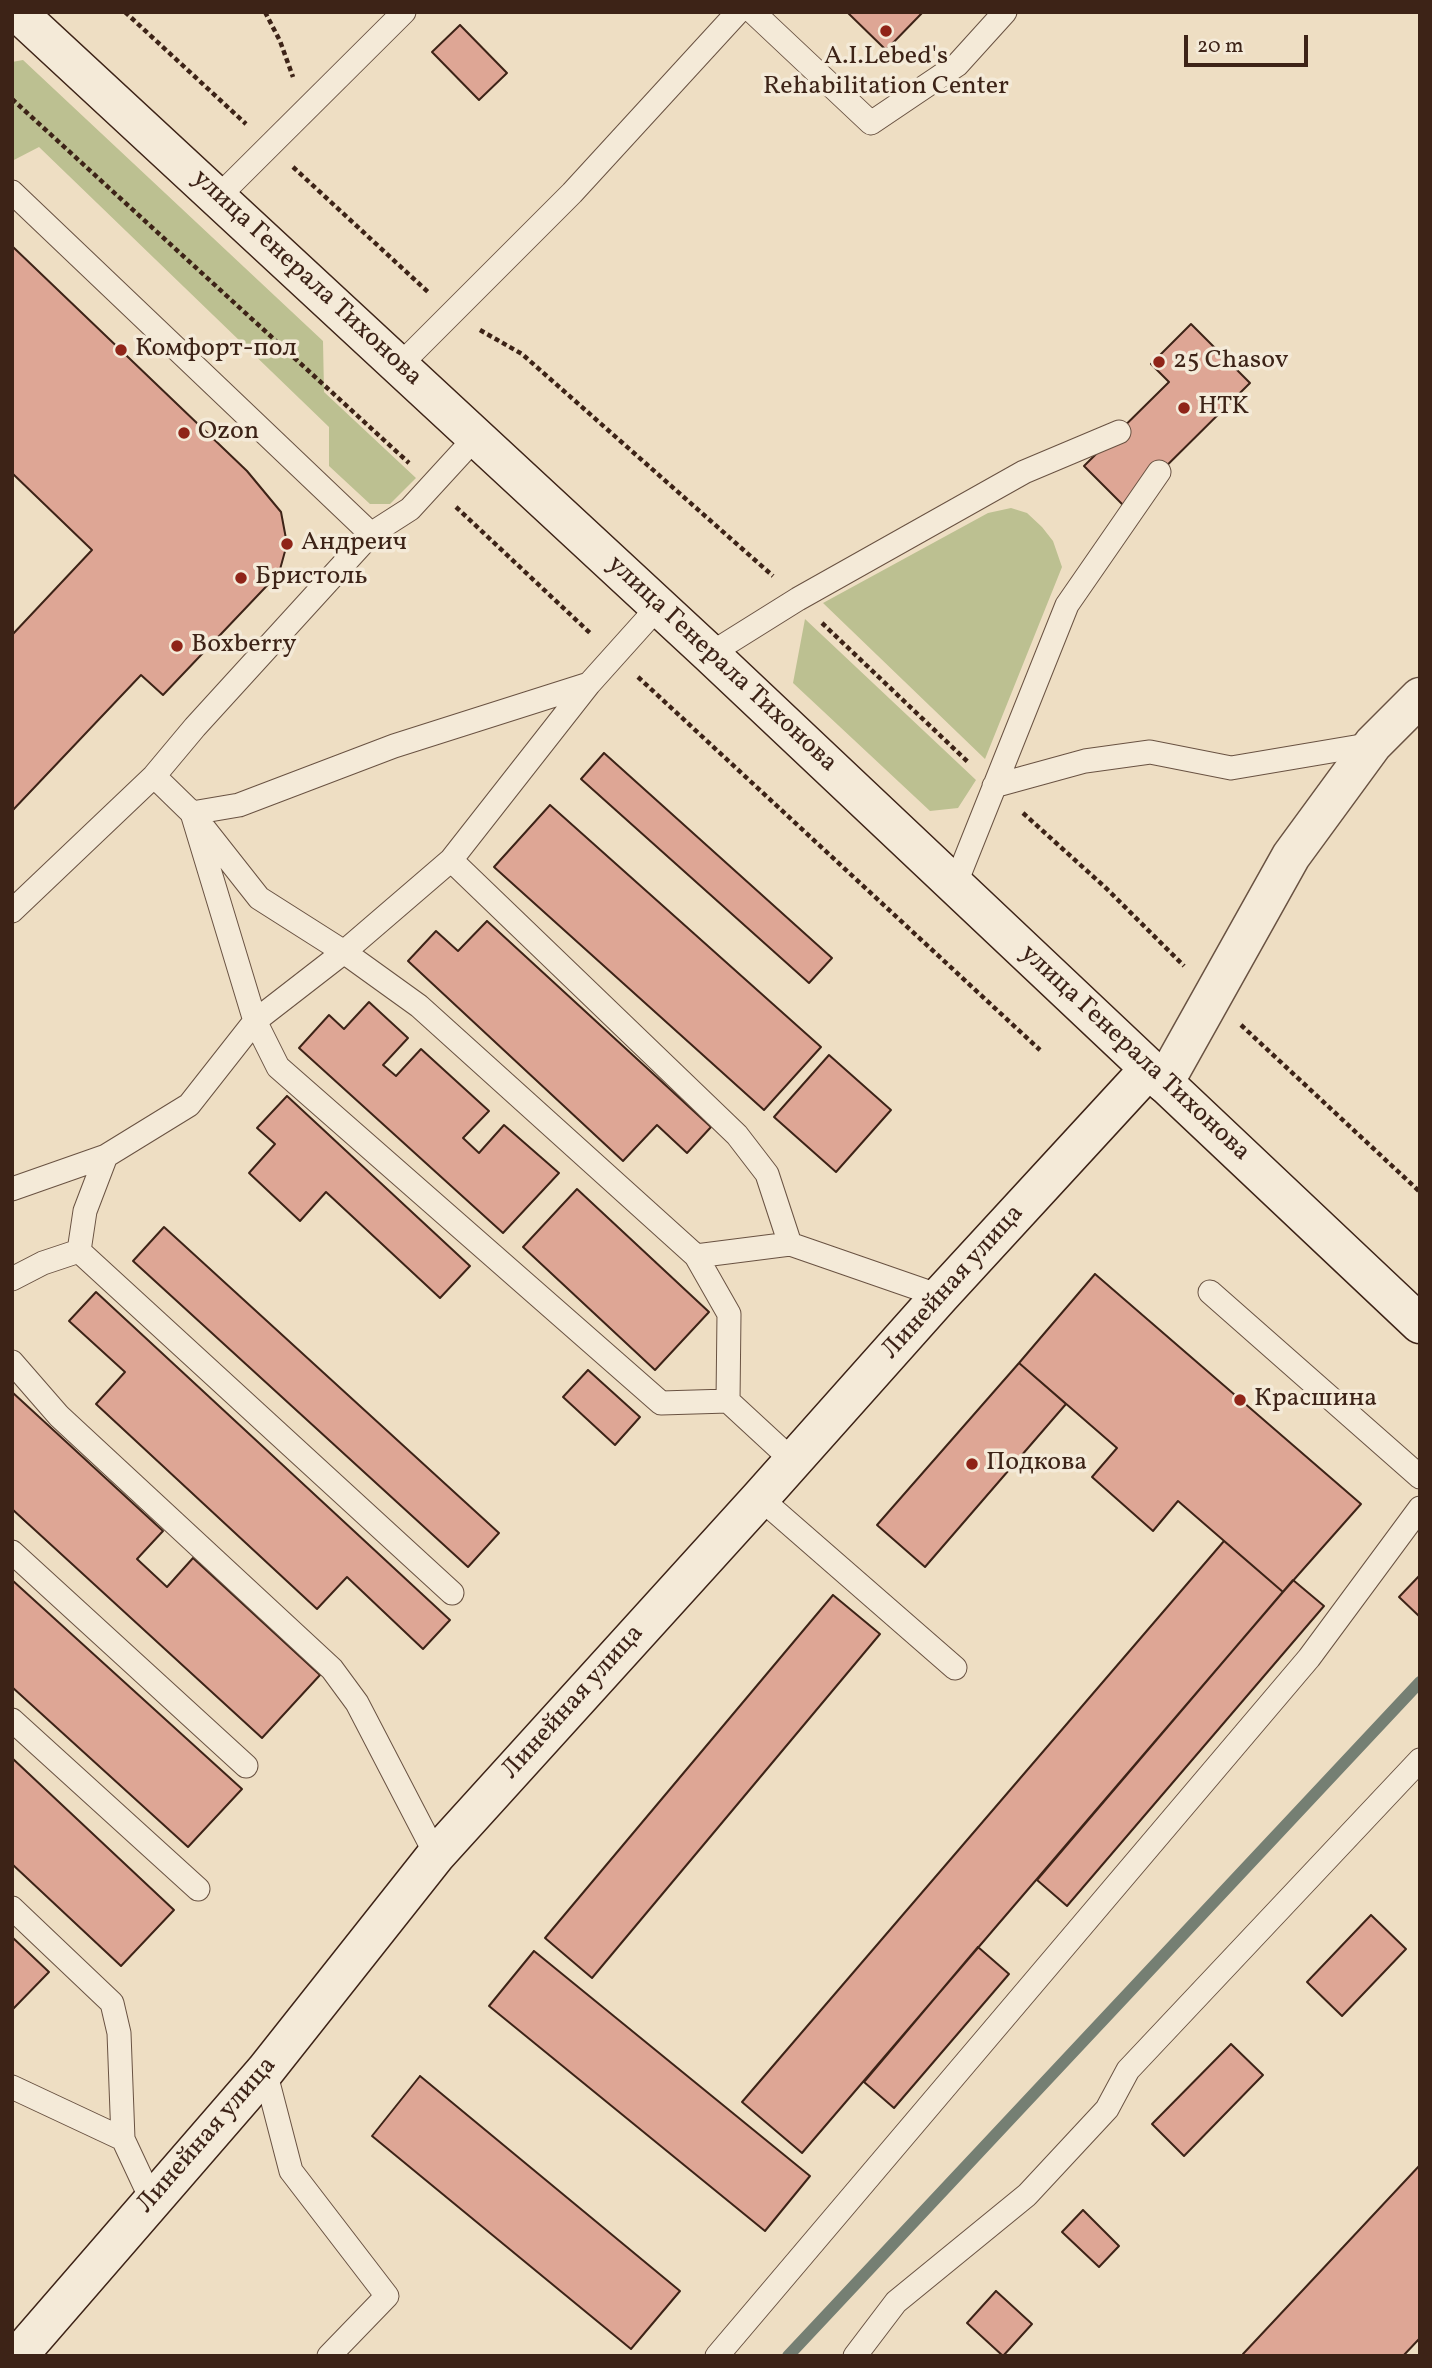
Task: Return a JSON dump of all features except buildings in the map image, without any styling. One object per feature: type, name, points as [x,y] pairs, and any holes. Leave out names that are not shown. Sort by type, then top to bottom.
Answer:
[{"type":"main road","name":"улица Генерала Тихонова","points":[[18,21],[218,197],[659,606],[1420,1324]]},
{"type":"main road","name":"Линейная улица","points":[[19,2356],[265,2071],[436,1855],[940,1296],[1157,1076],[1214,995],[1291,856],[1373,744],[1420,697]]},
{"type":"lane","points":[[218,197],[404,12]]},
{"type":"lane","points":[[400,366],[572,193],[738,12]]},
{"type":"lane","points":[[753,12],[871,123],[957,65],[1005,12]]},
{"type":"lane","points":[[12,192],[371,534]]},
{"type":"lane","points":[[710,654],[798,599],[1024,472],[1119,432]]},
{"type":"lane","points":[[12,911],[154,776],[195,727],[371,534],[410,509],[476,436]]},
{"type":"lane","points":[[955,885],[1068,604],[1159,472]]},
{"type":"lane","points":[[12,1189],[106,1156],[189,1105],[256,1021],[344,952],[451,860],[589,684],[659,606]]},
{"type":"lane","points":[[192,813],[239,805],[394,746],[589,684]]},
{"type":"lane","points":[[993,786],[1085,761],[1150,752],[1231,768],[1373,744]]},
{"type":"lane","points":[[154,776],[192,813],[259,898],[344,952],[419,1006],[696,1256],[729,1314],[728,1401]]},
{"type":"lane","points":[[192,813],[256,1021],[278,1067],[661,1403],[728,1401],[793,1461]]},
{"type":"lane","points":[[451,860],[737,1135],[767,1174],[790,1244]]},
{"type":"lane","points":[[79,1251],[85,1211],[106,1156]]},
{"type":"lane","points":[[696,1256],[790,1244],[940,1296]]},
{"type":"lane","points":[[12,1279],[43,1263],[79,1251]]},
{"type":"lane","points":[[79,1251],[452,1593]]},
{"type":"lane","points":[[1210,1292],[1420,1477]]},
{"type":"lane","points":[[12,1362],[59,1416],[332,1669],[357,1703],[436,1855]]},
{"type":"lane","points":[[760,1498],[955,1668]]},
{"type":"lane","points":[[717,2356],[1309,1658],[1420,1508]]},
{"type":"lane","points":[[12,1552],[246,1766]]},
{"type":"lane","points":[[12,1720],[198,1889]]},
{"type":"lane","points":[[855,2356],[896,2302],[1027,2195],[1107,2109],[1128,2070],[1420,1760]]},
{"type":"lane","points":[[12,1908],[112,2003],[119,2033],[123,2139],[152,2201]]},
{"type":"lane","points":[[265,2071],[291,2171],[387,2296],[329,2356]]},
{"type":"lane","points":[[12,2087],[123,2139]]},
{"type":"path","points":[[265,12],[280,41],[305,111]]},
{"type":"path","points":[[12,99],[1040,1050]]},
{"type":"path","points":[[746,551],[993,786],[1107,889],[1244,1028],[1420,1192]]},
{"type":"green space","points":[[23,60],[323,341],[324,392],[416,478],[390,504],[370,504],[329,466],[329,427],[39,147],[12,161],[12,62]]},
{"type":"green space","points":[[1011,508],[1027,513],[1042,527],[1053,541],[1062,567],[985,759],[823,603],[988,513]]},
{"type":"green space","points":[[805,619],[976,780],[958,808],[930,811],[793,683]]},
{"type":"waterway","points":[[788,2356],[1420,1682]]},
{"type":"place","name":"A.I.Lebed's Rehabilitation Center","points":[[886,31]]},
{"type":"place","name":"Комфорт-пол","points":[[121,350]]},
{"type":"place","name":"25 Chasov","points":[[1159,362]]},
{"type":"place","name":"HTK","points":[[1184,408]]},
{"type":"place","name":"Ozon","points":[[184,433]]},
{"type":"place","name":"Андреич","points":[[287,544]]},
{"type":"place","name":"Бристоль","points":[[241,578]]},
{"type":"place","name":"Boxberry","points":[[177,646]]},
{"type":"place","name":"Красшина","points":[[1240,1400]]},
{"type":"place","name":"Подкова","points":[[972,1464]]}]
